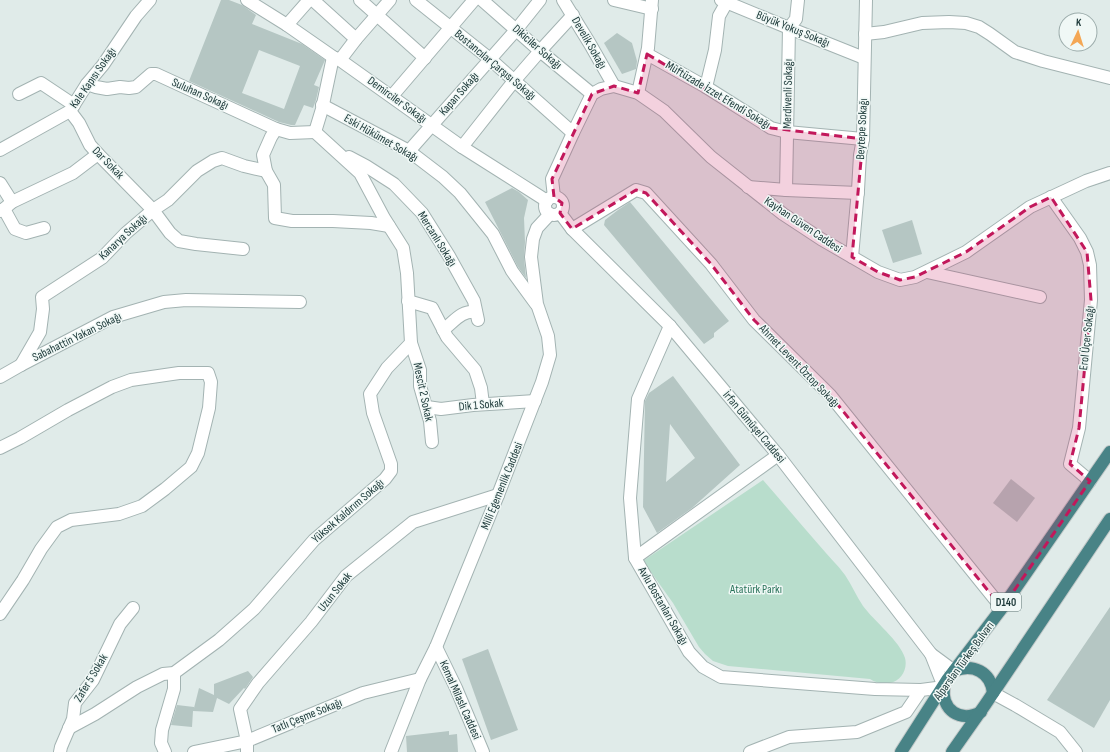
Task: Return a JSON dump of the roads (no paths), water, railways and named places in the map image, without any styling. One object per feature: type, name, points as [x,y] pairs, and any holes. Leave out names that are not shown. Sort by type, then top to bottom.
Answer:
[{"type":"highway","name":"Alparslan Türkeş Bulvarı","points":[[901,752],[954,671],[1002,608],[1110,452]]},
{"type":"highway","points":[[952,752],[981,712],[1110,519]]},
{"type":"highway","points":[[954,671],[973,668],[979,671],[989,680],[993,694]]},
{"type":"highway","points":[[944,687],[944,700],[952,711],[963,716],[981,712]]},
{"type":"street","name":"Kale Kapısı Sokağı","points":[[0,150],[72,108],[87,84],[103,65],[136,16],[150,0]]},
{"type":"street","points":[[287,25],[309,0]]},
{"type":"street","points":[[313,0],[356,39]]},
{"type":"street","points":[[360,0],[425,58]]},
{"type":"street","points":[[390,0],[356,39],[337,58],[315,132],[360,173],[389,226],[403,248],[407,273],[411,343]]},
{"type":"street","name":"Bostancılar Çarşısı Sokağı","points":[[416,0],[490,59],[573,133]]},
{"type":"street","points":[[392,96],[474,0]]},
{"type":"street","name":"Dikiciler Sokağı","points":[[482,0],[592,94]]},
{"type":"street","name":"Kapan Sokağı","points":[[409,152],[431,125],[516,30],[540,0]]},
{"type":"street","name":"Develik Sokağı","points":[[563,0],[614,86]]},
{"type":"street","points":[[614,0],[652,4],[647,54],[638,93]]},
{"type":"street","name":"Merdivenli Sokağı","points":[[786,190],[789,28],[796,19],[798,0]]},
{"type":"street","name":"Beytepe Sokağı","points":[[852,257],[860,155],[863,140],[866,0]]},
{"type":"street","name":"Demirciler Sokağı","points":[[250,1],[337,58],[462,147],[550,199]]},
{"type":"street","points":[[706,87],[715,50],[719,16],[726,1]]},
{"type":"street","name":"Büyük Yokuş Sokağı","points":[[726,1],[864,58]]},
{"type":"street","points":[[462,147],[514,81],[573,15]]},
{"type":"street","points":[[865,34],[884,32],[922,23],[966,23],[979,27],[1015,52],[1043,61],[1110,78]]},
{"type":"street","name":"Müftüzade İzzet Efendi Sokağı","points":[[647,54],[706,87],[771,128],[787,132],[863,140]]},
{"type":"street","name":"Suluhan Sokağı","points":[[87,84],[107,90],[120,87],[136,87],[151,74],[156,74],[276,129],[290,132],[315,132]]},
{"type":"street","points":[[19,94],[42,83],[72,108]]},
{"type":"street","points":[[550,199],[552,179],[592,94],[601,89],[614,86]]},
{"type":"street","name":"Kayhan Güven Caddesi","points":[[614,86],[638,93],[664,111],[712,158],[783,214],[821,239],[878,272],[900,280],[915,277],[927,272],[966,252],[1030,207],[1086,181],[1110,173]]},
{"type":"street","name":"Eski Hükümet Sokağı","points":[[322,106],[409,152],[443,176],[460,193],[493,234],[512,271],[538,306]]},
{"type":"street","name":"Dar Sokak","points":[[72,108],[90,145],[153,210],[179,241],[243,248]]},
{"type":"street","points":[[276,129],[263,155],[266,171],[274,185],[275,218],[292,221],[372,223],[389,226]]},
{"type":"street","name":"Mercanlı Sokağı","points":[[334,150],[366,166],[394,184],[422,213],[474,301],[477,316],[461,314],[443,330]]},
{"type":"street","points":[[5,207],[73,173],[98,154]]},
{"type":"street","name":"Kanarya Sokağı","points":[[21,365],[40,332],[42,297],[102,258],[126,233],[153,210],[168,200],[197,171],[212,161],[222,158],[244,166],[266,171]]},
{"type":"street","points":[[0,183],[5,207],[15,230],[26,233],[44,228]]},
{"type":"street","points":[[748,187],[786,190],[858,192]]},
{"type":"street","name":"Ahmet Levent Öztop Sokağı","points":[[572,229],[636,190],[646,193],[712,264],[754,320],[830,395],[1002,608]]},
{"type":"street","name":"Erol Üçer Sokağı","points":[[1051,197],[1080,238],[1087,252],[1090,265],[1091,300],[1079,428],[1070,464],[1090,481]]},
{"type":"street","name":"İrfan Gümüşel Caddesi","points":[[550,199],[557,198],[562,203],[562,210],[555,213],[670,326],[778,455],[931,654],[954,671]]},
{"type":"street","name":"Milli Egemenlik Caddesi","points":[[391,752],[420,678],[436,647],[498,496],[535,401],[550,356],[548,336],[538,306],[531,257],[533,239],[537,228],[555,213]]},
{"type":"street","points":[[927,272],[1040,297]]},
{"type":"street","name":"Sabahattin Yakan Sokağı","points":[[0,377],[113,317],[164,302],[186,300],[300,302]]},
{"type":"street","points":[[408,301],[432,308],[447,337],[475,370],[481,388],[483,404]]},
{"type":"street","name":"Avlu Bostanları Sokağı","points":[[670,326],[638,399],[630,498],[635,558],[689,652],[702,667],[721,677],[874,689],[921,690],[944,687]]},
{"type":"street","name":"Mescit 2 Sokak","points":[[411,343],[420,370],[420,386],[427,407],[432,442]]},
{"type":"street","name":"Yüksek Kaldırım Sokağı","points":[[69,728],[95,714],[137,687],[163,674],[174,673],[219,640],[254,609],[314,540],[385,479],[391,471],[391,464],[373,413],[370,394],[387,368],[411,343]]},
{"type":"street","points":[[0,448],[112,387],[131,380],[179,373],[208,373],[211,382],[209,408],[198,453],[191,467],[142,506],[119,514],[72,520],[57,527],[41,549],[23,580],[0,614]]},
{"type":"street","name":"Dik 1 Sokak","points":[[427,407],[441,409],[483,404],[535,401]]},
{"type":"street","points":[[635,558],[778,455]]},
{"type":"street","name":"Uzun Sokak","points":[[247,746],[240,709],[258,682],[311,622],[346,576],[413,522],[498,496]]},
{"type":"street","name":"Zafer 5 Sokak","points":[[60,752],[73,719],[75,704],[93,680],[120,624],[133,608]]},
{"type":"street","name":"Kemal Milaslı Caddesi","points":[[436,647],[456,688],[483,752]]},
{"type":"street","name":"İrfan Gümüşel Caddesi","points":[[931,654],[944,687]]},
{"type":"street","points":[[165,752],[161,743],[162,730],[174,689],[174,673]]},
{"type":"street","name":"Tatlı Çeşme Sokağı","points":[[194,752],[247,746],[363,693],[420,678]]},
{"type":"street","points":[[750,752],[789,737],[857,732],[906,712],[921,690]]},
{"type":"street","points":[[993,694],[1015,705],[1060,732],[1076,752]]},
{"type":"street","points":[[247,746],[255,752]]},
{"type":"park label","name":"Atatürk Parkı","points":[[756,589]]}]
